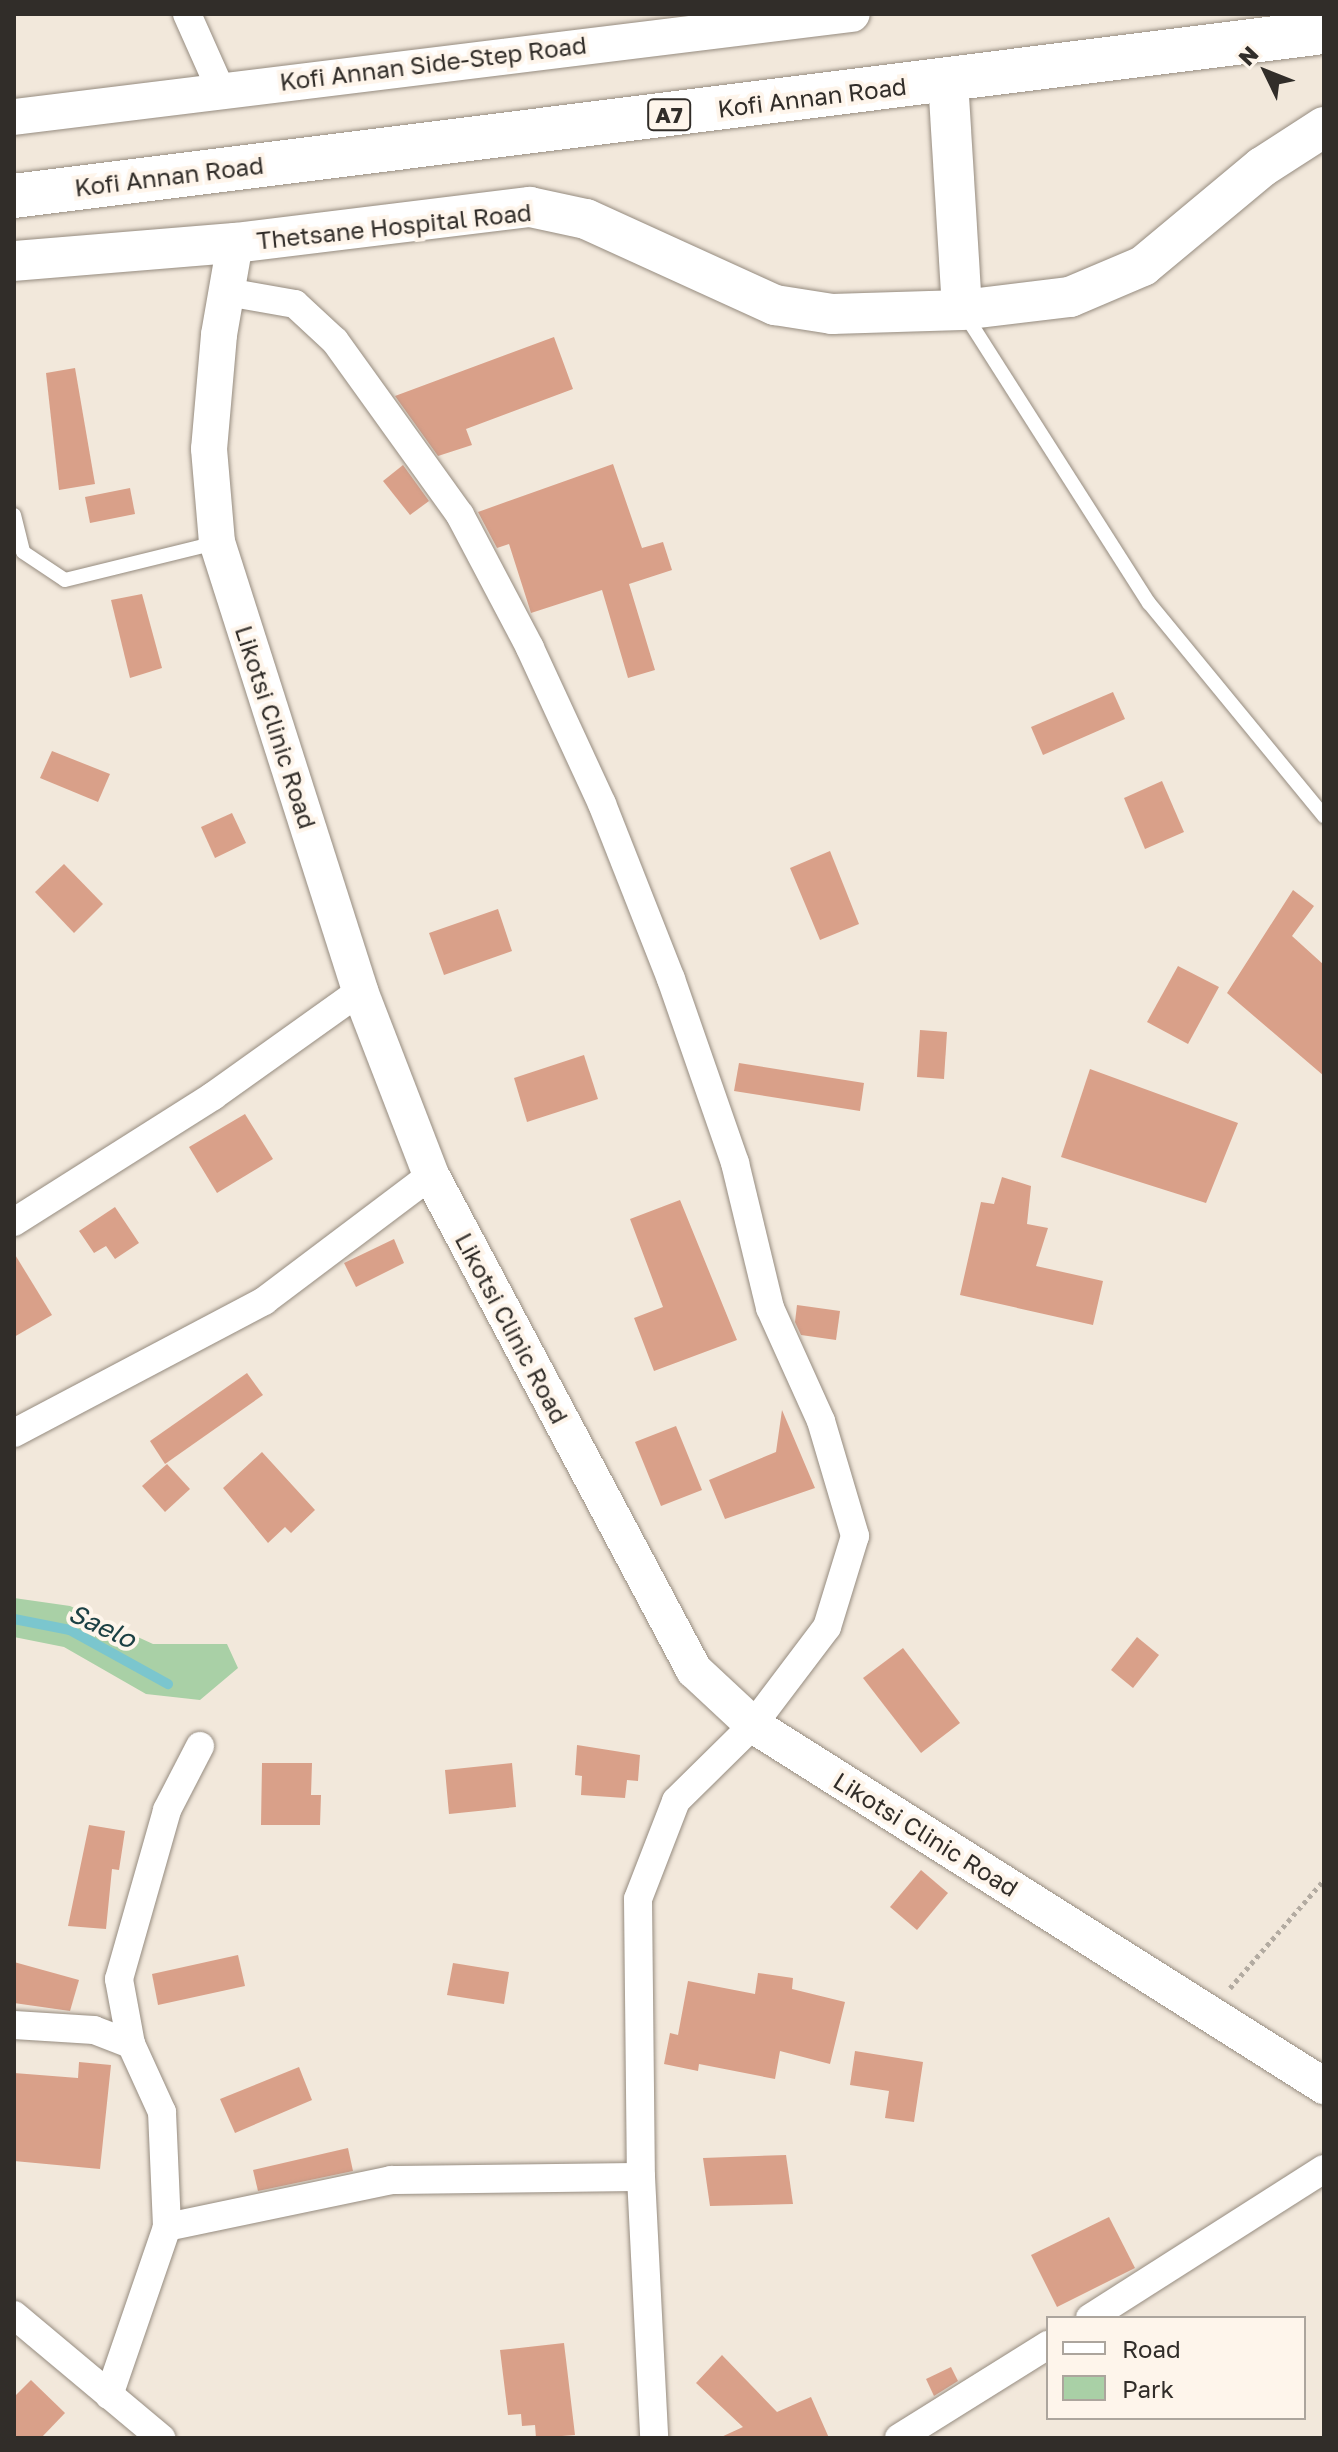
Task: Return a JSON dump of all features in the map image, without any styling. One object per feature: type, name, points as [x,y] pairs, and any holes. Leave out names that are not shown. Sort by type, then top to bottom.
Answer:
[{"type":"main road","name":"Kofi Annan Road","points":[[14,196],[1324,32]]},
{"type":"main road","points":[[948,80],[962,310]]},
{"type":"main road","name":"Thetsane Hospital Road","points":[[14,261],[235,243],[530,207],[586,219],[775,305],[832,314],[962,310],[1070,297],[1143,266],[1262,167],[1324,127]]},
{"type":"street","points":[[187,14],[220,88]]},
{"type":"street","name":"Kofi Annan Side-Step Road","points":[[14,117],[220,88],[852,14]]},
{"type":"street","name":"Likotsi Clinic Road","points":[[235,243],[209,449],[217,542],[360,991],[431,1175],[694,1670],[753,1725],[1324,2086]]},
{"type":"street","points":[[227,292],[295,304],[335,341],[460,515],[530,648],[602,804],[671,979],[735,1163],[770,1308],[821,1421],[855,1536],[827,1627],[753,1725],[676,1801],[638,1899],[641,2177],[654,2438]]},
{"type":"street","points":[[14,1222],[213,1096],[360,991]]},
{"type":"street","points":[[14,1433],[264,1301],[431,1175]]},
{"type":"street","points":[[109,2395],[167,2227],[162,2112],[131,2044],[119,1979],[167,1810],[200,1746]]},
{"type":"street","points":[[14,2025],[94,2030],[131,2044]]},
{"type":"street","points":[[1093,2316],[1324,2169]]},
{"type":"street","points":[[167,2227],[391,2180],[641,2177]]},
{"type":"street","points":[[14,2315],[161,2438]]},
{"type":"street","points":[[899,2438],[1046,2346]]},
{"type":"lane","points":[[962,310],[1149,603],[1324,816]]},
{"type":"lane","points":[[14,515],[23,552],[65,580],[217,542]]},
{"type":"path","points":[[1208,2013],[1324,1880]]},
{"type":"green space","points":[[14,1598],[70,1606],[153,1644],[227,1644],[238,1668],[200,1700],[146,1694],[64,1647],[14,1637]]},
{"type":"building","points":[[554,337],[573,389],[466,429],[472,445],[438,456],[395,396]]},
{"type":"building","points":[[75,368],[95,484],[59,490],[46,373]]},
{"type":"building","points":[[613,464],[642,548],[663,542],[672,570],[629,584],[655,670],[628,678],[602,590],[531,613],[509,544],[497,548],[478,512]]},
{"type":"building","points":[[403,465],[429,501],[410,515],[383,481]]},
{"type":"building","points":[[130,488],[135,514],[90,523],[85,497]]},
{"type":"building","points":[[142,594],[162,668],[130,678],[111,600]]},
{"type":"building","points":[[1113,692],[1125,719],[1043,755],[1031,727]]},
{"type":"building","points":[[52,751],[110,774],[98,802],[40,778]]},
{"type":"building","points":[[1162,781],[1184,832],[1145,849],[1124,798]]},
{"type":"building","points":[[232,813],[246,843],[215,858],[201,827]]},
{"type":"building","points":[[830,851],[859,924],[820,940],[790,868]]},
{"type":"building","points":[[64,864],[103,904],[74,933],[35,892]]},
{"type":"building","points":[[1293,890],[1314,906],[1292,936],[1324,965],[1324,1076],[1227,993]]},
{"type":"building","points":[[498,909],[512,951],[444,975],[429,933]]},
{"type":"building","points":[[1178,966],[1219,987],[1188,1044],[1147,1022]]},
{"type":"building","points":[[920,1030],[947,1032],[944,1079],[917,1077]]},
{"type":"building","points":[[584,1055],[598,1099],[527,1122],[514,1078]]},
{"type":"building","points":[[739,1063],[864,1083],[860,1111],[734,1091]]},
{"type":"building","points":[[1090,1069],[1238,1123],[1206,1203],[1061,1157]]},
{"type":"building","points":[[245,1114],[273,1159],[217,1193],[189,1147]]},
{"type":"building","points":[[1002,1177],[1031,1186],[1027,1224],[1048,1228],[1036,1266],[1103,1281],[1093,1325],[960,1295],[981,1202],[994,1204]]},
{"type":"building","points":[[680,1200],[737,1340],[654,1371],[634,1318],[663,1307],[630,1219]]},
{"type":"building","points":[[115,1207],[139,1243],[115,1259],[106,1246],[94,1253],[79,1231]]},
{"type":"building","points":[[394,1239],[404,1263],[356,1287],[344,1263]]},
{"type":"building","points":[[14,1253],[52,1315],[14,1337]]},
{"type":"building","points":[[797,1305],[840,1311],[836,1340],[801,1335],[795,1322]]},
{"type":"building","points":[[247,1373],[263,1395],[165,1464],[150,1441]]},
{"type":"building","points":[[782,1410],[815,1488],[725,1519],[709,1480],[776,1452]]},
{"type":"building","points":[[676,1426],[702,1490],[661,1506],[635,1442]]},
{"type":"building","points":[[262,1452],[315,1510],[291,1533],[285,1527],[268,1543],[223,1488]]},
{"type":"building","points":[[167,1464],[190,1489],[165,1512],[142,1486]]},
{"type":"building","points":[[1137,1637],[1159,1655],[1133,1688],[1111,1670]]},
{"type":"building","points":[[903,1648],[960,1723],[921,1753],[863,1678]]},
{"type":"building","points":[[577,1745],[640,1755],[638,1781],[627,1780],[625,1798],[581,1795],[582,1776],[575,1775]]},
{"type":"building","points":[[262,1763],[312,1763],[311,1795],[321,1795],[320,1825],[261,1825]]},
{"type":"building","points":[[512,1763],[516,1807],[449,1814],[445,1770]]},
{"type":"building","points":[[89,1825],[125,1831],[119,1870],[112,1869],[106,1929],[68,1926]]},
{"type":"building","points":[[921,1870],[948,1893],[917,1930],[890,1907]]},
{"type":"building","points":[[238,1955],[245,1986],[158,2005],[152,1974]]},
{"type":"building","points":[[14,1962],[79,1980],[70,2011],[14,2003]]},
{"type":"building","points":[[453,1963],[509,1972],[504,2004],[447,1995]]},
{"type":"building","points":[[758,1973],[793,1978],[792,1989],[845,2002],[830,2064],[780,2051],[775,2079],[699,2064],[698,2071],[664,2064],[670,2033],[678,2035],[688,1981],[755,1994]]},
{"type":"building","points":[[855,2051],[923,2062],[914,2122],[885,2118],[889,2091],[850,2085]]},
{"type":"building","points":[[79,2062],[111,2065],[100,2169],[14,2161],[14,2073],[78,2078]]},
{"type":"building","points":[[299,2067],[312,2100],[235,2133],[220,2099]]},
{"type":"building","points":[[348,2148],[353,2171],[258,2191],[253,2170]]},
{"type":"building","points":[[786,2155],[793,2204],[710,2206],[703,2158]]},
{"type":"building","points":[[1109,2217],[1135,2268],[1057,2307],[1031,2255]]},
{"type":"building","points":[[564,2343],[575,2435],[536,2438],[535,2425],[522,2426],[521,2414],[508,2415],[500,2350]]},
{"type":"building","points":[[722,2355],[777,2412],[811,2397],[829,2438],[719,2438],[743,2427],[696,2383]]},
{"type":"building","points":[[951,2367],[958,2381],[934,2396],[926,2379]]},
{"type":"building","points":[[31,2380],[65,2413],[41,2438],[14,2438],[14,2397]]},
{"type":"waterway","name":"Saelo","points":[[14,1619],[70,1630],[168,1684]]}]
